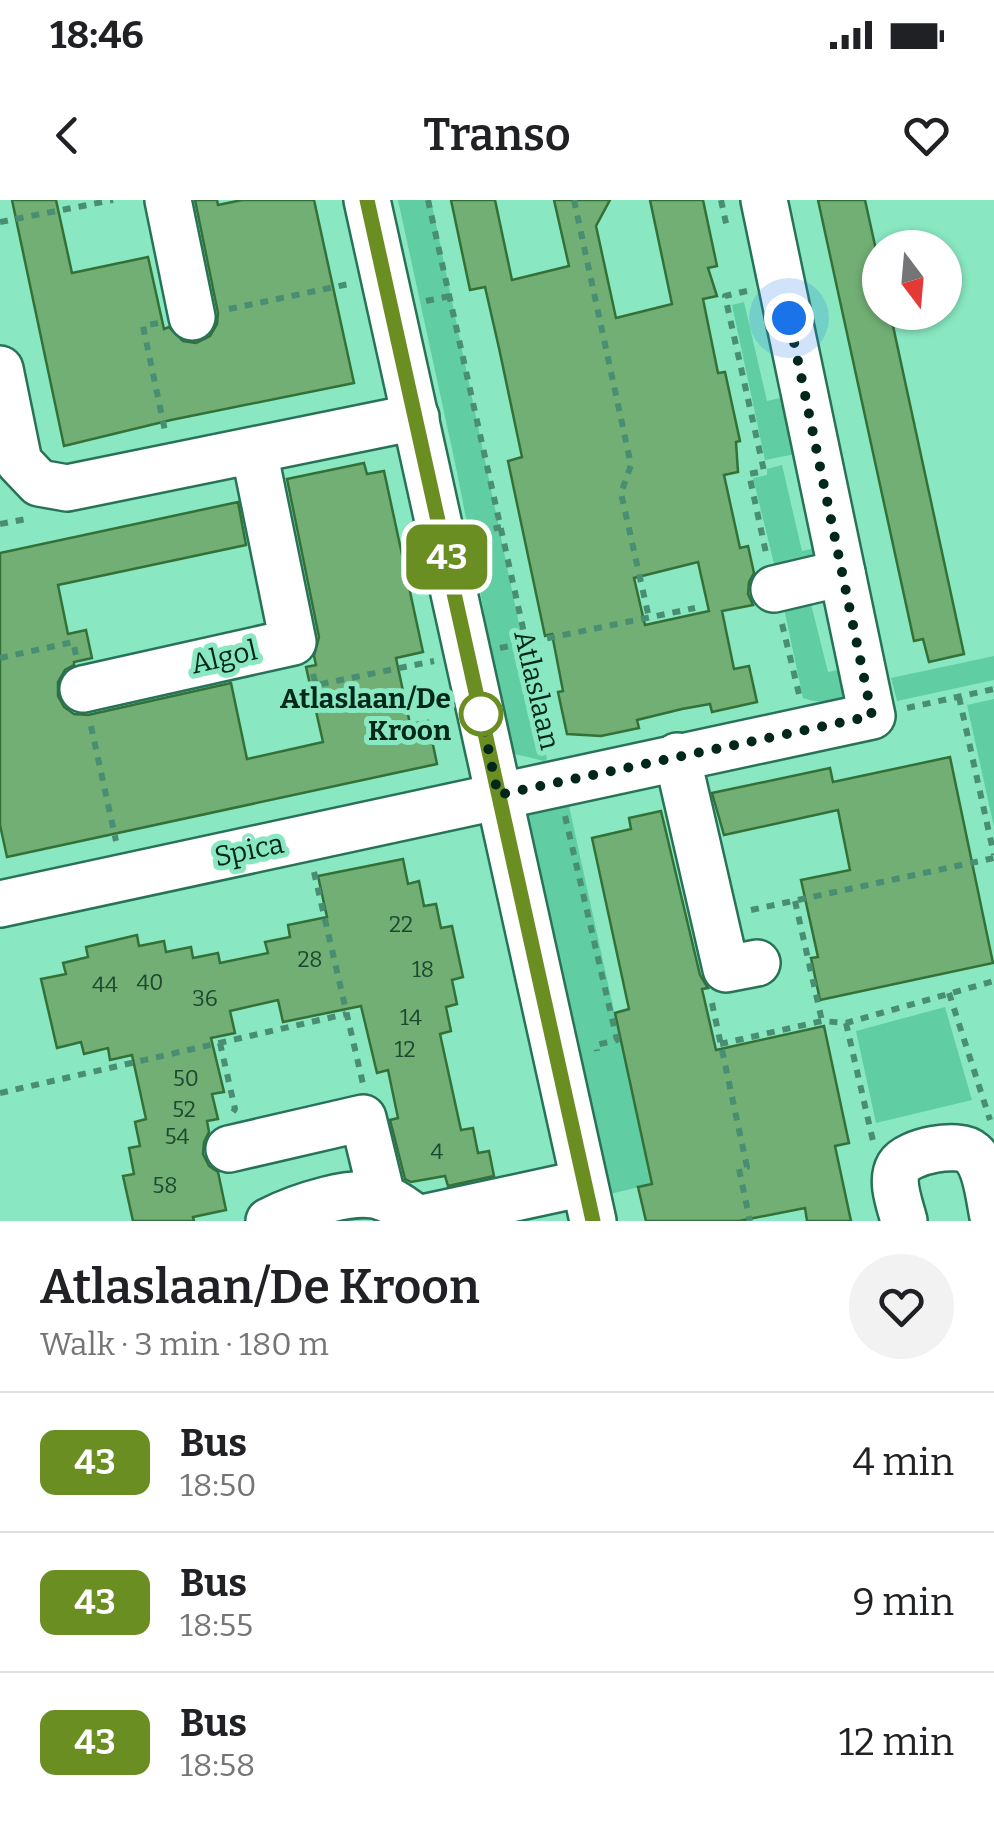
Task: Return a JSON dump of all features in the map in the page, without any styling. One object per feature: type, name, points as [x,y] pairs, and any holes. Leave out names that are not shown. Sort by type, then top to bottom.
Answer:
[{"type":"street","points":[[168,200],[192,317]]},
{"type":"street","points":[[269,1221],[296,1207],[326,1200],[382,1196],[418,1219],[589,1202],[367,200]]},
{"type":"street","points":[[764,200],[872,716]]},
{"type":"street","points":[[0,369],[8,451],[39,483],[66,488],[416,417]]},
{"type":"street","name":"Algol","points":[[83,689],[293,642],[254,451]]},
{"type":"street","points":[[774,588],[842,574]]},
{"type":"street","name":"Spica","points":[[0,904],[872,716]]},
{"type":"street","points":[[677,756],[716,917],[742,966]]},
{"type":"street","points":[[229,1149],[364,1118],[382,1196]]},
{"type":"street","points":[[899,1201],[899,1166],[911,1156],[955,1146],[972,1152],[982,1167],[994,1221]]},
{"type":"path","points":[[0,222],[113,200]]},
{"type":"path","name":"Atlaslaan","points":[[428,200],[617,1040],[596,1044],[600,1062]]},
{"type":"path","points":[[574,200],[631,465],[621,494],[649,618]]},
{"type":"path","points":[[782,284],[725,296],[764,471],[750,474],[808,729]]},
{"type":"path","points":[[0,658],[73,642],[124,878]]},
{"type":"path","points":[[872,716],[994,689]]},
{"type":"path","points":[[716,917],[994,857],[959,697]]},
{"type":"path","points":[[306,837],[369,1106],[364,1118]]},
{"type":"path","points":[[795,900],[822,1022]]},
{"type":"path","points":[[742,966],[732,989],[710,995],[746,1167],[738,1169],[750,1221]]},
{"type":"path","points":[[720,1044],[822,1022],[846,1023],[994,981]]},
{"type":"path","points":[[949,993],[994,1131]]},
{"type":"path","points":[[0,1094],[346,1014]]},
{"type":"path","points":[[846,1023],[881,1176],[899,1201]]},
{"type":"path","points":[[220,1043],[235,1109],[222,1126],[229,1149]]},
{"type":"green space","points":[[398,200],[431,200],[547,759],[544,761],[515,754],[508,736],[457,472]]},
{"type":"green space","points":[[744,302],[767,401],[794,395],[806,452],[765,460],[732,305]]},
{"type":"green space","points":[[782,465],[802,551],[826,546],[830,569],[778,580],[753,478]]},
{"type":"green space","points":[[808,592],[828,672],[851,667],[849,695],[837,699],[821,702],[803,698],[782,599]]},
{"type":"green space","points":[[994,656],[994,680],[897,701],[891,678]]},
{"type":"green space","points":[[994,699],[994,827],[967,705]]},
{"type":"green space","points":[[567,797],[652,1184],[597,1197],[514,821],[531,805]]},
{"type":"green space","points":[[945,1007],[972,1100],[876,1123],[856,1031]]},
{"type":"building","points":[[12,200],[56,200],[72,273],[148,257],[164,329],[169,327],[183,341],[196,343],[210,336],[218,313],[195,200],[217,200],[218,205],[242,200],[314,200],[354,383],[64,446]]},
{"type":"building","points":[[451,200],[495,200],[512,280],[569,266],[554,200],[610,200],[596,226],[616,318],[672,304],[650,200],[703,200],[717,266],[708,268],[717,296],[703,299],[718,373],[725,372],[740,441],[736,442],[738,472],[724,475],[740,548],[748,546],[754,573],[748,594],[753,605],[722,611],[734,669],[749,666],[757,702],[712,712],[710,704],[682,709],[637,720],[639,728],[601,736],[567,734],[552,634],[545,636],[508,461],[522,457],[499,348],[485,287],[470,290]],"holes":[[[698,562],[709,611],[645,625],[634,578]]]},
{"type":"building","points":[[818,200],[865,200],[872,230],[862,230],[862,330],[894,330],[964,654],[929,662],[923,639],[914,641]]},
{"type":"building","points":[[364,463],[367,474],[384,471],[423,652],[396,658],[410,724],[428,721],[437,764],[7,857],[0,825],[0,553],[238,502],[246,545],[58,585],[68,634],[86,630],[92,658],[74,662],[65,670],[58,682],[58,696],[74,714],[88,715],[231,683],[247,759],[323,742],[306,667],[316,665],[319,637],[287,479]]},
{"type":"building","points":[[950,757],[993,963],[820,1000],[811,958],[818,957],[801,880],[850,870],[838,810],[724,835],[712,793],[830,768],[833,782]]},
{"type":"building","points":[[661,811],[700,975],[708,988],[702,989],[716,1050],[824,1026],[849,1143],[835,1146],[851,1221],[807,1221],[805,1208],[739,1221],[646,1221],[638,1187],[652,1184],[615,1013],[629,1009],[592,838],[631,829],[629,818]]},
{"type":"building","points":[[403,859],[408,884],[419,881],[424,906],[436,904],[441,928],[452,926],[463,977],[452,980],[457,1004],[446,1007],[451,1031],[440,1034],[461,1130],[473,1128],[478,1153],[489,1151],[494,1176],[448,1186],[445,1176],[411,1182],[405,1179],[390,1120],[398,1118],[388,1070],[377,1073],[361,1006],[283,1022],[278,1000],[230,1011],[235,1033],[211,1038],[224,1092],[212,1094],[218,1119],[207,1121],[209,1132],[203,1154],[209,1166],[218,1172],[226,1210],[193,1217],[194,1221],[133,1221],[123,1176],[134,1174],[129,1148],[140,1146],[135,1122],[146,1119],[132,1055],[110,1060],[108,1048],[84,1054],[81,1042],[57,1048],[41,979],[66,974],[63,963],[88,957],[86,947],[137,935],[139,946],[164,941],[166,952],[191,947],[193,958],[218,953],[220,963],[268,953],[265,942],[290,937],[288,925],[327,917],[318,876]]},
{"type":"bus line","name":"43","points":[[367,200],[593,1221]]},
{"type":"place","name":"Atlaslaan/De Kroon","points":[[481,714]]},
{"type":"route","points":[[481,714],[498,795],[872,716],[789,318]]}]
